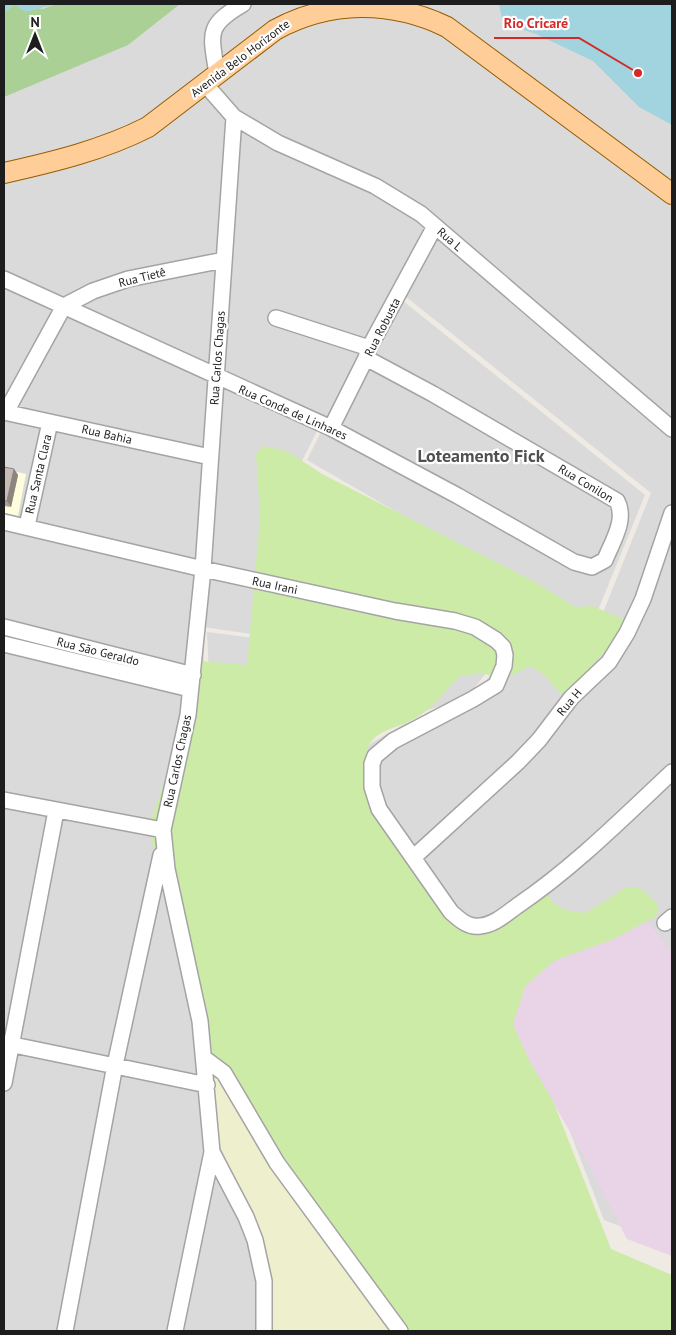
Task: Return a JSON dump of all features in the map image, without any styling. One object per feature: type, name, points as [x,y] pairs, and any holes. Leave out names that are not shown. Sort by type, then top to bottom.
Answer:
[{"type":"main road","name":"Avenida Belo Horizonte","points":[[4,173],[110,145],[148,127],[275,30],[310,12],[366,4],[412,11],[447,27],[466,39],[672,194]]},
{"type":"street","points":[[211,79],[215,26],[223,16],[243,4]]},
{"type":"street","name":"Rua L","points":[[211,79],[234,117],[278,143],[382,190],[421,214],[672,429]]},
{"type":"street","name":"Rua Carlos Chagas","points":[[234,117],[203,569],[184,739],[169,794],[163,837],[200,1021],[212,1152],[246,1217],[255,1240],[264,1281],[264,1331]]},
{"type":"street","name":"Rua Robusta","points":[[331,428],[435,226]]},
{"type":"street","name":"Rua Tietê","points":[[64,306],[93,291],[128,279],[224,260]]},
{"type":"street","name":"Rua Conde de Linhares","points":[[4,279],[215,377],[331,428],[458,496],[574,562]]},
{"type":"street","points":[[5,412],[64,306]]},
{"type":"street","name":"Rua Conilon","points":[[276,318],[368,353],[450,404],[617,502],[620,507],[621,519],[605,560],[592,567],[574,562]]},
{"type":"street","name":"Rua Bahia","points":[[5,412],[210,457]]},
{"type":"street","name":"Rua Santa Clara","points":[[27,526],[50,422]]},
{"type":"street","name":"Rua H","points":[[414,857],[518,762],[539,740],[570,698],[609,662],[627,633],[643,599],[672,513]]},
{"type":"street","name":"Rua Irani","points":[[4,522],[203,569],[475,627],[496,640],[503,647],[504,666],[496,685],[393,741],[375,756],[371,777],[379,809],[414,857]]},
{"type":"street","name":"Rua São Geraldo","points":[[4,627],[191,682]]},
{"type":"street","name":"Rua São Geraldo","points":[[4,644],[191,682]]},
{"type":"street","points":[[414,857],[451,912],[460,920],[475,926],[487,925],[529,898],[595,844],[672,772]]},
{"type":"street","points":[[4,800],[163,837],[116,1065],[65,1331]]},
{"type":"street","points":[[4,1082],[8,1044],[56,811]]},
{"type":"street","points":[[8,1044],[207,1084]]},
{"type":"street","points":[[204,1058],[224,1073],[277,1163],[400,1331]]},
{"type":"street","points":[[175,1331],[212,1152]]},
{"type":"shaded area","points":[[4,4],[672,4],[672,1246],[604,1220],[564,1116],[450,930],[358,751],[404,724],[469,701],[503,660],[596,630],[651,493],[395,288],[334,423],[323,419],[301,463],[257,635],[203,627],[204,669],[4,627]]},
{"type":"shaded area","points":[[397,296],[645,495],[592,625],[307,460],[325,424]]},
{"type":"shaded area","points":[[4,469],[26,474],[18,516],[4,513]]},
{"type":"shaded area","points":[[4,632],[209,676],[207,632],[262,639],[502,653],[467,697],[404,718],[354,747],[412,1331],[4,1331]]},
{"type":"shaded area","points":[[635,908],[672,951],[672,1256],[627,1239],[587,1161],[495,1003]]},
{"type":"green space","points":[[14,4],[43,9],[56,4],[180,4],[128,45],[4,97],[4,13]]},
{"type":"green space","points":[[263,446],[287,451],[322,474],[535,582],[575,607],[593,606],[625,620],[616,640],[592,665],[566,699],[543,674],[530,666],[515,674],[496,678],[483,673],[460,676],[422,714],[406,723],[391,728],[373,739],[370,743],[366,760],[370,782],[381,808],[414,861],[458,921],[495,918],[516,897],[544,888],[552,902],[565,910],[586,913],[625,888],[640,888],[658,905],[658,915],[614,939],[553,961],[525,987],[513,1024],[530,1062],[553,1101],[611,1249],[672,1275],[672,1331],[392,1331],[291,1190],[220,1078],[148,828],[183,729],[199,661],[247,665],[260,518],[256,454]]},
{"type":"green space","points":[[214,1078],[220,1078],[291,1190],[392,1331],[272,1331],[273,1298],[263,1248],[213,1129]]},
{"type":"water","points":[[4,4],[56,4],[26,12],[14,5],[4,13]]},
{"type":"water","points":[[499,4],[672,4],[672,125],[639,107],[593,61],[536,34],[503,23]]},
{"type":"building","points":[[4,467],[14,469],[7,501],[4,501]]},
{"type":"place","name":"Rio Cricaré","points":[[638,73]]},
{"type":"district","name":"Loteamento Fick","points":[[481,455]]}]
